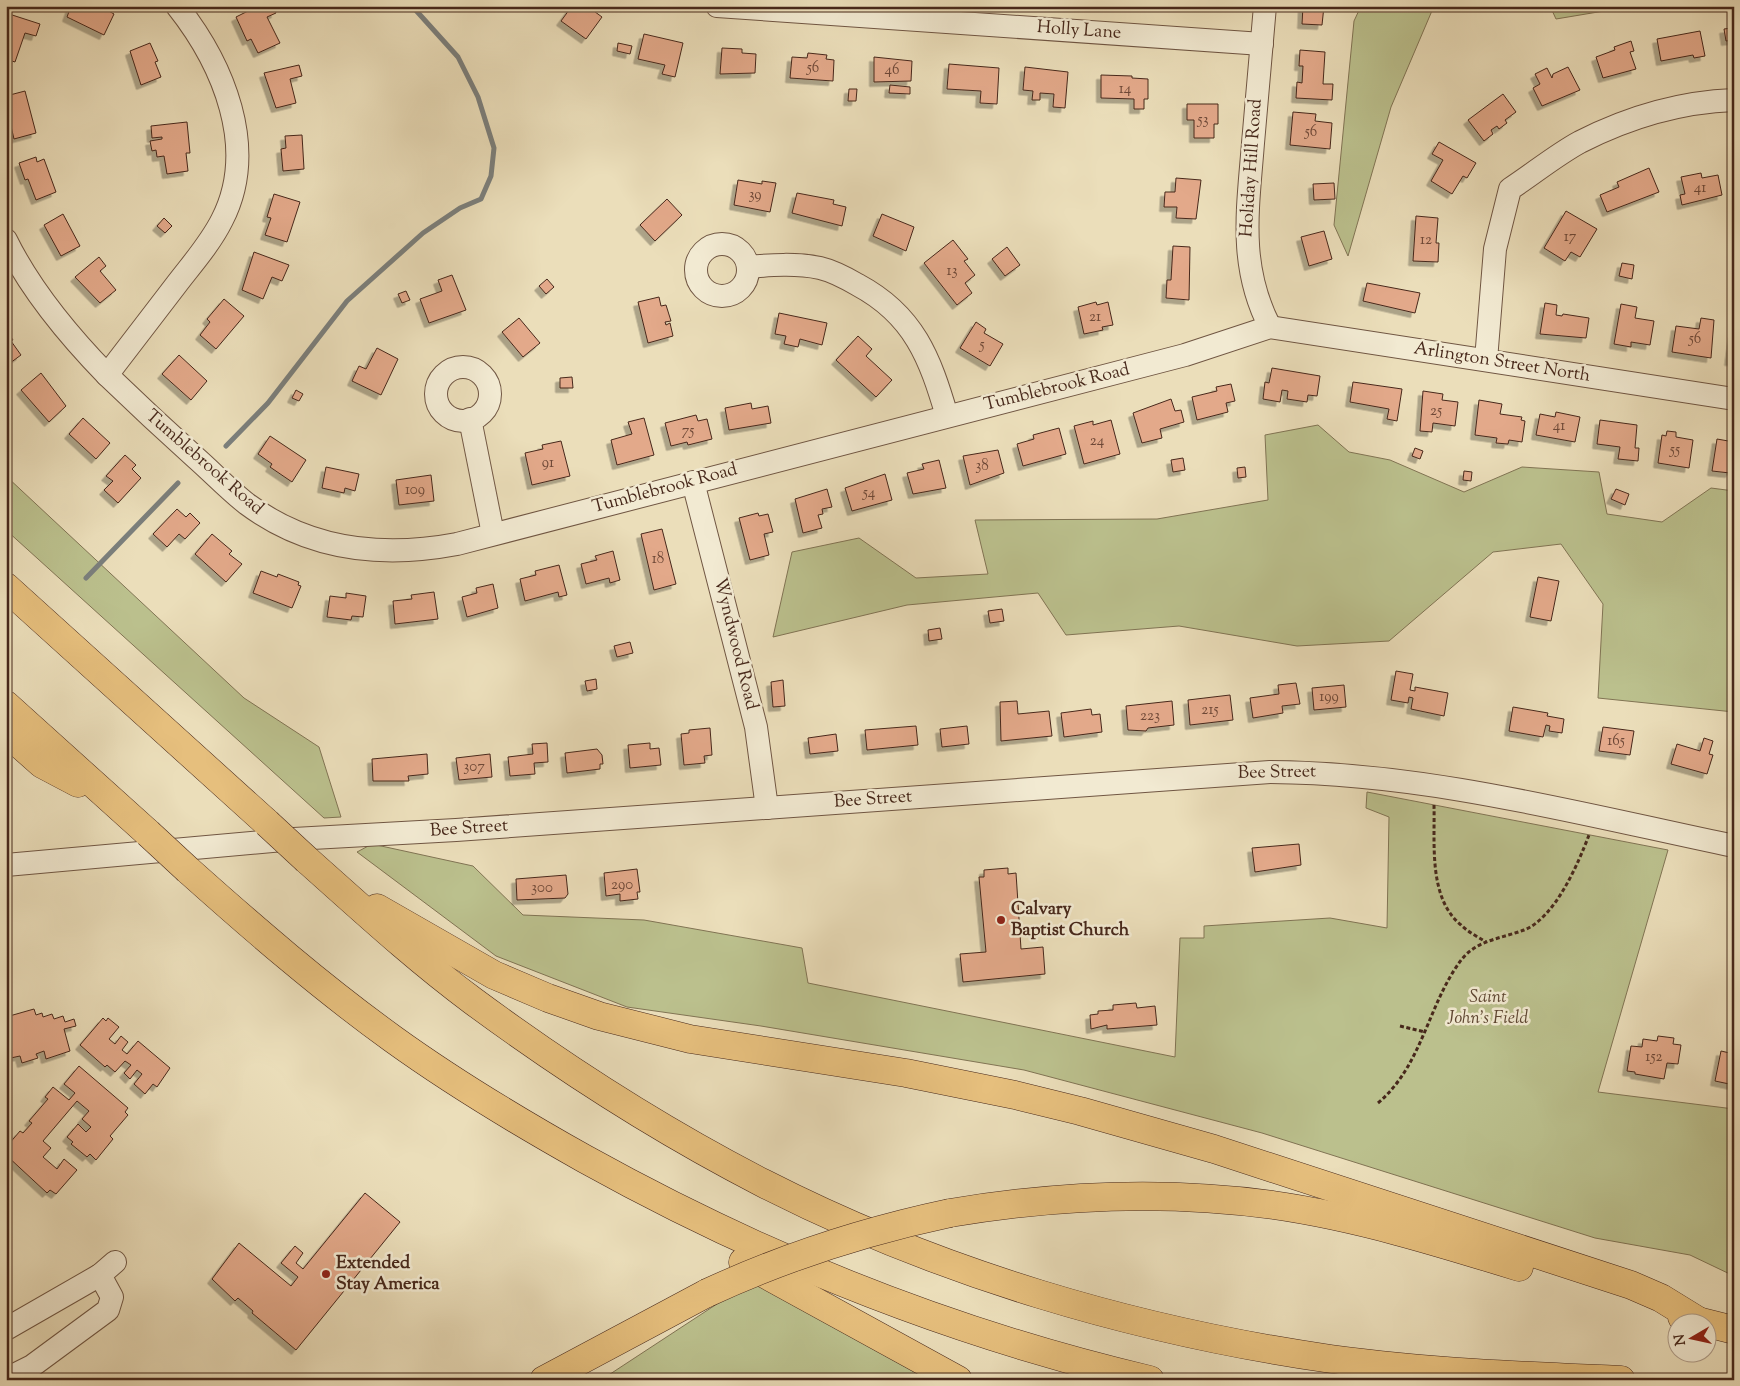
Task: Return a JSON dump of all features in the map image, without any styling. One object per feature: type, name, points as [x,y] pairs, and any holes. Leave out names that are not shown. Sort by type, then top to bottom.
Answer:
[{"type":"highway","points":[[6,587],[346,895],[416,956],[474,1002],[649,1119],[707,1153],[799,1201],[931,1256],[1019,1287],[1111,1314],[1199,1335],[1290,1352],[1418,1369],[1621,1380]]},
{"type":"highway","points":[[6,705],[284,954],[392,1038],[471,1092],[560,1145],[731,1236],[856,1289],[1002,1340],[1150,1380]]},
{"type":"highway","points":[[6,732],[51,770],[103,792]]},
{"type":"highway","points":[[346,895],[397,917],[451,952],[494,975],[548,998],[599,1016],[690,1039],[854,1064],[978,1087],[1115,1120],[1423,1216],[1631,1285],[1661,1298],[1687,1314]]},
{"type":"highway","points":[[560,1145],[588,1175],[614,1192],[958,1380]]},
{"type":"highway","points":[[544,1380],[707,1292],[819,1247],[881,1229],[950,1214],[1029,1201],[1104,1196],[1192,1198],[1273,1205],[1333,1216],[1402,1233],[1673,1314]]},
{"type":"highway","points":[[1718,1326],[1734,1330]]},
{"type":"street","points":[[107,375],[207,245],[222,220],[233,192],[236,136],[230,106],[221,78],[208,50],[177,6]]},
{"type":"street","name":"Holly Lane","points":[[717,6],[1262,44]]},
{"type":"street","name":"Holiday Hill Road","points":[[1265,6],[1246,233],[1252,283],[1260,307],[1270,326]]},
{"type":"street","points":[[1486,360],[1495,248],[1510,189],[1579,143],[1638,116],[1718,101],[1734,100]]},
{"type":"street","name":"Tumblebrook Road","points":[[6,240],[32,286],[55,317],[107,375],[247,504],[268,518],[322,542],[348,548],[401,552],[448,546],[1185,355],[1270,326]]},
{"type":"street","points":[[748,266],[797,265],[820,268],[843,276],[890,306],[907,324],[924,349],[936,375],[947,416]]},
{"type":"street","name":"Arlington Street North","points":[[1270,326],[1734,399]]},
{"type":"street","points":[[470,419],[493,534]]},
{"type":"street","name":"Wyndwood Road","points":[[693,482],[756,727],[767,808]]},
{"type":"street","name":"Bee Street","points":[[6,865],[294,839],[1270,772],[1352,774],[1435,784],[1734,846]]},
{"type":"street","points":[[6,1329],[108,1269],[112,1297],[108,1310],[32,1366],[6,1380]]},
{"type":"path","points":[[1435,784],[1438,882],[1450,913],[1460,925],[1486,942]]},
{"type":"path","points":[[1378,1103],[1390,1093],[1403,1075],[1452,973],[1464,956],[1486,942],[1525,930],[1537,923],[1550,911],[1581,855],[1594,817]]},
{"type":"path","points":[[1400,1026],[1425,1032]]},
{"type":"green space","points":[[1361,6],[1434,6],[1391,107],[1348,256],[1334,225],[1354,21]]},
{"type":"green space","points":[[1550,6],[1634,6],[1556,19]]},
{"type":"green space","points":[[1318,425],[1349,452],[1390,460],[1464,492],[1522,467],[1599,472],[1607,514],[1662,522],[1711,488],[1734,491],[1734,712],[1598,698],[1603,604],[1561,544],[1493,552],[1389,641],[1297,646],[1179,626],[1066,635],[1038,593],[907,605],[773,637],[792,552],[859,538],[916,578],[988,574],[975,520],[1157,519],[1268,500],[1265,435]]},
{"type":"green space","points":[[6,476],[244,698],[319,747],[341,817],[324,818],[6,530]]},
{"type":"green space","name":"Saint John's Field","points":[[1367,792],[1668,850],[1598,1092],[1734,1109],[1734,1276],[1690,1255],[1595,1238],[1262,1133],[1024,1070],[761,1026],[627,1007],[496,956],[357,852],[372,844],[473,866],[523,915],[644,920],[802,948],[808,983],[1175,1057],[1180,938],[1204,938],[1204,926],[1330,918],[1387,928],[1389,817],[1366,808]]},
{"type":"green space","points":[[759,1285],[929,1380],[601,1380],[723,1300]]},
{"type":"building","points":[[71,6],[100,6],[114,14],[104,35],[67,17]]},
{"type":"building","points":[[258,6],[273,6],[276,13],[267,17],[280,43],[258,53],[251,39],[247,41],[236,17]]},
{"type":"building","points":[[572,6],[587,6],[602,17],[586,39],[561,21]]},
{"type":"building","points":[[1303,6],[1324,6],[1322,25],[1302,24]]},
{"type":"building","points":[[6,13],[40,24],[36,36],[25,33],[15,62],[6,59]]},
{"type":"building","points":[[1732,28],[1733,40],[1726,41],[1724,29]]},
{"type":"building","points":[[1700,31],[1705,56],[1694,58],[1693,55],[1661,61],[1657,39]]},
{"type":"building","points":[[644,34],[683,43],[675,77],[662,74],[665,65],[638,59]]},
{"type":"building","points":[[1631,41],[1634,51],[1630,52],[1636,69],[1603,78],[1596,57],[1615,50],[1614,47]]},
{"type":"building","points":[[150,43],[158,61],[155,62],[161,77],[141,85],[130,51]]},
{"type":"building","points":[[618,43],[632,46],[630,54],[617,51]]},
{"type":"building","points":[[722,48],[742,49],[742,53],[756,54],[755,73],[720,74]]},
{"type":"building","points":[[1300,50],[1325,52],[1323,84],[1333,84],[1332,100],[1296,98],[1297,82],[1302,83],[1303,66],[1299,66]]},
{"type":"building","points":[[808,53],[827,55],[826,59],[834,60],[833,81],[790,78],[792,57],[807,58]]},
{"type":"building","points":[[874,57],[912,61],[911,81],[874,82]]},
{"type":"building","points":[[949,64],[999,68],[997,104],[980,103],[981,91],[947,89]]},
{"type":"building","points":[[299,65],[302,76],[290,79],[296,103],[276,108],[264,73]]},
{"type":"building","points":[[1025,67],[1068,72],[1065,108],[1053,107],[1054,94],[1040,93],[1040,100],[1032,100],[1033,91],[1023,90]]},
{"type":"building","points":[[1568,67],[1580,90],[1542,106],[1533,88],[1540,84],[1535,74],[1547,68],[1552,78],[1553,74]]},
{"type":"building","points":[[1101,75],[1132,76],[1132,78],[1148,79],[1148,99],[1144,99],[1144,109],[1134,109],[1134,99],[1101,98]]},
{"type":"building","points":[[890,85],[910,87],[910,94],[889,93]]},
{"type":"building","points":[[849,89],[857,89],[856,101],[848,101]]},
{"type":"building","points":[[25,91],[36,133],[14,139],[10,122],[6,123],[6,96]]},
{"type":"building","points":[[1503,94],[1516,112],[1505,120],[1507,123],[1499,129],[1497,126],[1491,130],[1493,134],[1484,141],[1468,120]]},
{"type":"building","points":[[1187,104],[1218,104],[1218,124],[1214,124],[1214,138],[1194,138],[1194,120],[1187,120]]},
{"type":"building","points":[[1293,112],[1316,114],[1315,121],[1332,123],[1330,149],[1290,145]]},
{"type":"building","points":[[187,122],[190,153],[186,153],[188,171],[167,174],[164,156],[157,157],[156,150],[152,151],[150,141],[162,139],[162,137],[152,138],[151,126]]},
{"type":"building","points":[[302,135],[304,169],[283,171],[281,149],[286,148],[285,136]]},
{"type":"building","points":[[1439,142],[1476,163],[1467,178],[1463,176],[1452,194],[1431,181],[1443,160],[1432,154]]},
{"type":"building","points":[[36,157],[37,162],[44,159],[56,192],[36,200],[28,179],[25,180],[19,163]]},
{"type":"building","points":[[1649,168],[1659,192],[1607,212],[1600,195],[1619,187],[1617,182]]},
{"type":"building","points":[[1701,173],[1702,178],[1718,175],[1722,195],[1682,205],[1680,195],[1685,194],[1681,177]]},
{"type":"building","points":[[1176,178],[1201,180],[1196,219],[1176,218],[1177,207],[1164,207],[1165,192],[1175,192]]},
{"type":"building","points":[[738,180],[762,184],[762,181],[776,183],[770,212],[734,205]]},
{"type":"building","points":[[1334,183],[1335,199],[1314,200],[1313,184]]},
{"type":"building","points":[[797,193],[834,200],[833,204],[846,207],[842,226],[792,213]]},
{"type":"building","points":[[274,194],[300,202],[287,242],[265,235],[271,218],[267,217]]},
{"type":"building","points":[[667,199],[682,215],[655,241],[640,225]]},
{"type":"building","points":[[1566,211],[1597,229],[1580,257],[1571,252],[1565,261],[1544,248]]},
{"type":"building","points":[[63,214],[80,246],[61,256],[44,225]]},
{"type":"building","points":[[882,214],[914,227],[906,251],[873,236]]},
{"type":"building","points":[[1416,216],[1438,218],[1436,243],[1439,243],[1438,262],[1413,261]]},
{"type":"building","points":[[164,218],[172,226],[165,233],[157,226]]},
{"type":"building","points":[[1324,231],[1332,259],[1309,266],[1301,237]]},
{"type":"building","points":[[953,240],[968,259],[964,261],[975,275],[965,283],[972,293],[957,305],[924,263]]},
{"type":"building","points":[[1173,246],[1190,247],[1189,300],[1166,298],[1167,280],[1171,280]]},
{"type":"building","points":[[1007,247],[1020,265],[1005,276],[992,259]]},
{"type":"building","points":[[254,252],[289,265],[282,281],[272,277],[263,299],[242,290]]},
{"type":"building","points":[[99,257],[106,266],[100,271],[116,290],[100,303],[75,277]]},
{"type":"building","points":[[1622,263],[1634,265],[1632,279],[1619,276]]},
{"type":"building","points":[[452,275],[466,310],[429,323],[420,299],[442,291],[438,280]]},
{"type":"building","points":[[547,279],[554,287],[546,294],[539,286]]},
{"type":"building","points":[[1367,283],[1420,293],[1415,313],[1363,301]]},
{"type":"building","points":[[406,291],[410,300],[402,303],[398,294]]},
{"type":"building","points":[[659,297],[661,306],[666,305],[671,321],[665,322],[666,325],[670,323],[673,336],[648,343],[638,302]]},
{"type":"building","points":[[224,299],[244,316],[216,349],[200,335],[210,322],[207,319]]},
{"type":"building","points":[[1096,302],[1097,305],[1108,302],[1113,325],[1102,327],[1103,330],[1084,334],[1078,307]]},
{"type":"building","points":[[1545,303],[1557,305],[1556,315],[1562,316],[1563,314],[1589,318],[1586,338],[1540,334]]},
{"type":"building","points":[[1621,304],[1637,307],[1635,318],[1654,321],[1650,345],[1631,342],[1631,347],[1614,344]]},
{"type":"building","points":[[779,313],[827,323],[822,345],[800,339],[798,347],[784,344],[786,336],[775,334]]},
{"type":"building","points":[[519,318],[540,343],[523,357],[502,332]]},
{"type":"building","points":[[1701,318],[1714,320],[1711,358],[1672,352],[1676,326],[1699,329]]},
{"type":"building","points":[[976,322],[986,329],[984,333],[1003,344],[990,366],[960,348]]},
{"type":"building","points":[[6,330],[21,355],[6,366]]},
{"type":"building","points":[[1733,333],[1734,361],[1729,361]]},
{"type":"building","points":[[858,336],[872,349],[866,356],[892,380],[876,397],[836,360]]},
{"type":"building","points":[[377,348],[398,359],[381,395],[352,381],[359,366],[366,369]]},
{"type":"building","points":[[179,355],[207,381],[191,400],[162,374]]},
{"type":"building","points":[[1272,368],[1320,376],[1317,396],[1308,395],[1307,402],[1287,399],[1288,391],[1282,390],[1280,402],[1263,399],[1265,382],[1269,383]]},
{"type":"building","points":[[41,373],[66,406],[49,422],[21,390]]},
{"type":"building","points":[[572,377],[573,388],[560,388],[560,378]]},
{"type":"building","points":[[1353,382],[1402,389],[1397,421],[1387,419],[1389,409],[1350,402]]},
{"type":"building","points":[[1231,384],[1235,401],[1226,403],[1228,412],[1197,420],[1192,397],[1217,391],[1216,387]]},
{"type":"building","points":[[296,390],[303,394],[299,401],[292,398]]},
{"type":"building","points":[[1423,391],[1443,394],[1442,400],[1458,402],[1455,426],[1433,423],[1432,432],[1420,431]]},
{"type":"building","points":[[1171,399],[1175,411],[1181,410],[1184,422],[1160,429],[1162,438],[1142,443],[1133,413]]},
{"type":"building","points":[[1479,400],[1502,404],[1500,414],[1522,417],[1521,420],[1525,421],[1522,442],[1509,440],[1508,444],[1496,443],[1497,438],[1475,435]]},
{"type":"building","points":[[751,403],[752,409],[768,406],[771,423],[729,430],[725,408]]},
{"type":"building","points":[[1556,412],[1580,417],[1575,442],[1536,435],[1540,414],[1555,417]]},
{"type":"building","points":[[696,415],[698,421],[707,419],[712,439],[688,445],[687,442],[671,446],[665,423]]},
{"type":"building","points":[[83,418],[110,443],[96,459],[69,434]]},
{"type":"building","points":[[644,418],[654,455],[617,465],[611,440],[632,434],[628,422]]},
{"type":"building","points":[[1111,420],[1120,454],[1084,464],[1074,426],[1093,421],[1093,425]]},
{"type":"building","points":[[1600,420],[1637,425],[1635,448],[1639,448],[1638,461],[1618,459],[1620,447],[1597,444]]},
{"type":"building","points":[[1059,428],[1066,454],[1023,466],[1017,444],[1034,439],[1033,435]]},
{"type":"building","points":[[1667,431],[1676,432],[1676,437],[1693,440],[1689,468],[1658,463],[1662,435],[1666,436]]},
{"type":"building","points":[[270,436],[306,460],[292,482],[270,467],[272,464],[258,454]]},
{"type":"building","points":[[1717,439],[1734,442],[1734,471],[1731,470],[1730,473],[1712,471]]},
{"type":"building","points":[[561,441],[570,476],[532,485],[525,453],[543,449],[542,445]]},
{"type":"building","points":[[1415,448],[1423,451],[1420,459],[1412,456]]},
{"type":"building","points":[[998,450],[1004,473],[970,485],[963,456]]},
{"type":"building","points":[[125,455],[136,465],[132,469],[141,478],[118,503],[104,490],[113,481],[106,476]]},
{"type":"building","points":[[1183,458],[1185,470],[1173,472],[1171,460]]},
{"type":"building","points":[[939,460],[946,488],[913,494],[907,473],[924,469],[922,464]]},
{"type":"building","points":[[326,467],[359,474],[355,491],[345,488],[344,493],[322,488]]},
{"type":"building","points":[[1245,467],[1246,477],[1238,478],[1237,468]]},
{"type":"building","points":[[1464,471],[1472,472],[1471,481],[1463,480]]},
{"type":"building","points":[[885,474],[892,500],[852,511],[845,488]]},
{"type":"building","points":[[431,475],[434,501],[399,505],[396,480]]},
{"type":"building","points":[[827,489],[832,507],[822,509],[823,514],[818,515],[822,528],[803,533],[795,499]]},
{"type":"building","points":[[1616,489],[1629,494],[1625,505],[1611,499]]},
{"type":"building","points":[[177,509],[186,517],[190,513],[200,523],[185,539],[179,534],[167,547],[153,534]]},
{"type":"building","points":[[758,513],[759,516],[768,514],[773,532],[764,534],[769,555],[750,560],[739,518]]},
{"type":"building","points":[[662,529],[676,584],[654,590],[641,534]]},
{"type":"building","points":[[212,534],[232,551],[229,554],[242,564],[226,582],[195,554]]},
{"type":"building","points":[[613,551],[620,580],[610,583],[609,578],[586,584],[581,564],[597,560],[595,556]]},
{"type":"building","points":[[559,565],[567,595],[559,597],[558,592],[525,601],[520,579],[536,575],[535,571]]},
{"type":"building","points":[[261,571],[277,577],[278,574],[299,582],[298,585],[301,586],[292,608],[253,593]]},
{"type":"building","points":[[1538,577],[1559,581],[1551,621],[1530,617]]},
{"type":"building","points":[[493,584],[498,608],[467,617],[462,597],[477,593],[476,588]]},
{"type":"building","points":[[434,592],[438,619],[395,624],[393,601],[412,599],[411,595]]},
{"type":"building","points":[[346,593],[366,596],[363,617],[352,616],[351,620],[327,617],[330,596],[346,598]]},
{"type":"building","points":[[1002,609],[1004,621],[990,623],[988,611]]},
{"type":"building","points":[[940,628],[942,639],[929,641],[928,630]]},
{"type":"building","points":[[630,642],[633,653],[617,657],[614,646]]},
{"type":"building","points":[[1396,671],[1413,674],[1410,690],[1415,691],[1415,687],[1448,693],[1444,716],[1411,709],[1413,698],[1409,697],[1408,703],[1391,700]]},
{"type":"building","points":[[596,679],[597,689],[587,691],[585,681]]},
{"type":"building","points":[[783,680],[785,706],[773,707],[771,682]]},
{"type":"building","points":[[1296,683],[1300,704],[1282,706],[1283,713],[1253,718],[1250,698],[1279,694],[1278,685]]},
{"type":"building","points":[[1344,685],[1346,707],[1314,710],[1312,688]]},
{"type":"building","points":[[1230,695],[1233,720],[1190,725],[1188,700]]},
{"type":"building","points":[[1017,701],[1018,714],[1049,711],[1052,736],[1001,741],[1000,702]]},
{"type":"building","points":[[1172,701],[1174,725],[1148,728],[1146,731],[1128,730],[1126,706]]},
{"type":"building","points":[[1513,707],[1548,713],[1547,716],[1564,719],[1562,733],[1549,731],[1550,726],[1546,725],[1543,737],[1509,731]]},
{"type":"building","points":[[1091,709],[1092,715],[1100,714],[1102,732],[1064,737],[1061,713]]},
{"type":"building","points":[[916,726],[918,745],[867,750],[865,730]]},
{"type":"building","points":[[967,726],[969,744],[942,747],[940,729]]},
{"type":"building","points":[[1603,727],[1634,731],[1630,755],[1599,751]]},
{"type":"building","points":[[710,728],[712,755],[704,756],[705,763],[684,765],[681,734],[689,733],[689,730]]},
{"type":"building","points":[[836,734],[838,751],[810,754],[808,738]]},
{"type":"building","points":[[1704,738],[1713,741],[1709,754],[1713,755],[1707,774],[1671,764],[1677,744],[1700,751]]},
{"type":"building","points":[[547,743],[548,762],[534,763],[535,774],[510,776],[508,757],[533,754],[532,744]]},
{"type":"building","points":[[650,743],[650,749],[659,748],[661,765],[630,768],[628,745]]},
{"type":"building","points":[[597,749],[602,755],[603,764],[600,764],[600,769],[567,773],[565,753]]},
{"type":"building","points":[[427,754],[428,774],[408,776],[409,781],[373,781],[372,759]]},
{"type":"building","points":[[490,754],[492,777],[459,780],[456,758]]},
{"type":"building","points":[[1299,844],[1301,865],[1255,872],[1252,848]]},
{"type":"building","name":"Calvary Baptist Church","points":[[1008,868],[1008,874],[1016,873],[1021,949],[1043,947],[1045,974],[963,982],[960,954],[986,952],[979,877],[984,877],[984,870]]},
{"type":"building","points":[[637,869],[640,892],[637,892],[638,899],[620,901],[620,894],[606,896],[604,873]]},
{"type":"building","points":[[566,875],[568,894],[565,898],[517,900],[516,879]]},
{"type":"building","points":[[1136,1003],[1137,1008],[1155,1006],[1157,1025],[1107,1029],[1107,1025],[1091,1029],[1090,1015],[1098,1014],[1098,1011],[1113,1010],[1113,1005]]},
{"type":"building","points":[[34,1009],[36,1015],[42,1013],[43,1017],[52,1014],[54,1019],[63,1016],[65,1022],[74,1019],[76,1026],[64,1029],[70,1051],[46,1059],[44,1051],[36,1054],[38,1058],[22,1063],[20,1056],[6,1059],[6,1017]]},
{"type":"building","points":[[103,1018],[106,1021],[108,1018],[119,1027],[109,1039],[115,1044],[121,1036],[128,1042],[122,1050],[127,1054],[138,1041],[170,1068],[157,1087],[153,1084],[145,1094],[134,1084],[142,1074],[137,1070],[130,1079],[124,1073],[131,1065],[125,1061],[115,1072],[107,1065],[105,1067],[80,1045]]},
{"type":"building","points":[[1658,1036],[1674,1038],[1673,1044],[1681,1045],[1678,1064],[1667,1063],[1664,1079],[1627,1071],[1631,1046],[1642,1047],[1643,1039],[1657,1041]]},
{"type":"building","points":[[1721,1051],[1734,1054],[1734,1085],[1715,1081]]},
{"type":"building","points":[[79,1066],[128,1108],[125,1112],[128,1115],[110,1136],[113,1139],[96,1160],[90,1154],[87,1157],[71,1144],[73,1142],[67,1137],[78,1124],[86,1132],[91,1127],[82,1119],[89,1111],[77,1101],[43,1141],[51,1148],[43,1157],[57,1169],[64,1159],[77,1170],[56,1194],[50,1190],[47,1193],[6,1155],[11,1148],[8,1145],[20,1131],[23,1133],[32,1123],[29,1121],[48,1099],[45,1097],[53,1087],[69,1100],[75,1093],[64,1084]]},
{"type":"building","name":"Extended Stay America","points":[[365,1193],[400,1222],[296,1350],[252,1313],[253,1311],[238,1298],[235,1301],[212,1279],[239,1243],[291,1286],[298,1277],[281,1263],[295,1246],[303,1253],[296,1263],[303,1269]]},
{"type":"waterway","points":[[226,446],[268,403],[347,301],[423,233],[460,208],[481,199],[491,176],[494,148],[478,97],[458,57],[412,6]]},
{"type":"waterway","points":[[86,578],[178,483]]},
{"type":"place","name":"Calvary Baptist Church","points":[[1001,920]]},
{"type":"place","name":"Extended Stay America","points":[[326,1274]]}]
